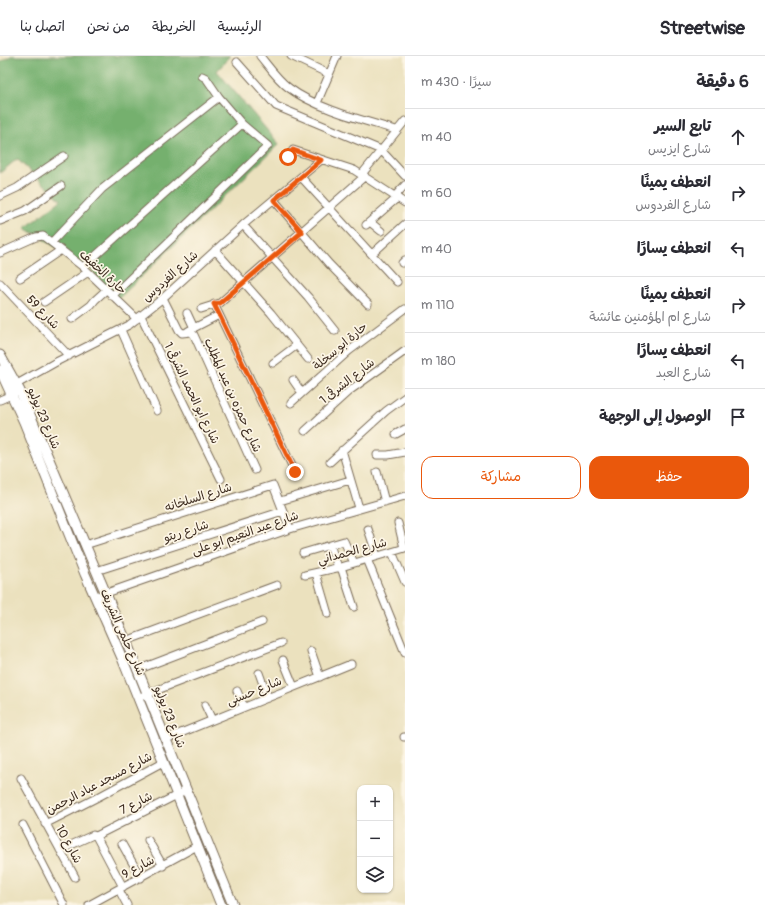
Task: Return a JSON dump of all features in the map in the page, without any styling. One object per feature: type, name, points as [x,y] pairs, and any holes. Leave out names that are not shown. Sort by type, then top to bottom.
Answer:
[{"type":"street","points":[[260,56],[289,88],[317,103],[344,114],[396,130]]},
{"type":"street","points":[[291,56],[329,74]]},
{"type":"street","points":[[317,103],[337,56]]},
{"type":"street","points":[[237,62],[276,106],[381,150],[405,176]]},
{"type":"street","points":[[112,296],[268,147],[268,145],[242,124],[219,97],[206,78],[202,76]]},
{"type":"street","points":[[0,253],[40,236],[52,242],[102,189],[219,97]]},
{"type":"street","points":[[201,309],[220,303],[330,208],[364,175],[396,130],[405,121]]},
{"type":"street","points":[[44,302],[85,269],[242,124]]},
{"type":"street","points":[[288,157],[293,150],[347,167],[364,175],[405,203]]},
{"type":"street","points":[[0,196],[17,188],[64,156]]},
{"type":"street","name":"شارع الفردوس","points":[[0,400],[9,384],[121,330],[139,318],[243,225],[321,160]]},
{"type":"street","points":[[301,176],[397,282]]},
{"type":"street","points":[[380,231],[368,223],[396,197],[405,185]]},
{"type":"street","points":[[0,221],[25,211],[61,186]]},
{"type":"street","points":[[274,200],[368,304]]},
{"type":"street","points":[[372,254],[405,224]]},
{"type":"street","points":[[243,225],[308,297],[335,331]]},
{"type":"street","name":"حارة الخفيف","points":[[52,242],[85,269],[112,296],[139,318]]},
{"type":"street","points":[[20,278],[61,250]]},
{"type":"street","points":[[215,250],[244,282],[308,359]]},
{"type":"street","name":"شارع 59","points":[[0,283],[69,356]]},
{"type":"street","points":[[72,319],[91,305],[106,290]]},
{"type":"street","name":"شارع حمزه بن عبد المطلب","points":[[163,298],[178,330],[182,333],[191,330],[194,335],[255,470]]},
{"type":"street","points":[[214,304],[295,472]]},
{"type":"street","name":"حارة ابو سخلة","points":[[291,402],[349,351],[405,309]]},
{"type":"street","points":[[187,313],[191,330],[219,315]]},
{"type":"street","name":"شارع ابو الحمد الشرقى 1","points":[[139,318],[221,479]]},
{"type":"street","points":[[121,330],[157,411]]},
{"type":"street","points":[[273,363],[297,345]]},
{"type":"street","name":"شارع الشرقى 1","points":[[305,431],[349,391],[405,351]]},
{"type":"street","name":"شارع حلمى الشريف","points":[[0,355],[9,384],[95,597],[143,696],[163,762],[221,905]]},
{"type":"street","points":[[293,380],[302,393]]},
{"type":"street","name":"شارع 23 يوليو","points":[[9,384],[86,545],[104,593],[126,641],[137,670],[143,696],[166,739],[233,905]]},
{"type":"street","points":[[330,462],[386,411],[405,397]]},
{"type":"street","points":[[396,434],[405,429]]},
{"type":"street","points":[[342,450],[350,480],[360,508]]},
{"type":"street","points":[[377,455],[405,452]]},
{"type":"street","points":[[377,472],[385,502]]},
{"type":"street","points":[[280,501],[350,480]]},
{"type":"street","name":"شارع السلخانه","points":[[86,545],[272,485],[280,501],[290,529]]},
{"type":"street","name":"شارع عبد النعيم ابو على","points":[[95,597],[290,529],[405,496]]},
{"type":"street","name":"شارع ريتو","points":[[96,572],[283,511]]},
{"type":"street","points":[[398,523],[405,548]]},
{"type":"street","points":[[368,529],[377,556]]},
{"type":"street","points":[[303,553],[345,542],[354,563]]},
{"type":"street","points":[[330,545],[340,567],[354,607]]},
{"type":"street","name":"شارع الحمداني","points":[[305,575],[340,567],[405,548]]},
{"type":"street","points":[[392,552],[405,582]]},
{"type":"street","points":[[367,559],[405,653]]},
{"type":"street","points":[[316,573],[328,614]]},
{"type":"street","points":[[126,641],[277,585]]},
{"type":"street","points":[[137,670],[262,622]]},
{"type":"street","points":[[143,696],[281,643]]},
{"type":"street","points":[[311,651],[320,677]]},
{"type":"street","points":[[283,660],[294,687]]},
{"type":"street","name":"شارع حسنى","points":[[166,739],[351,664]]},
{"type":"street","points":[[259,673],[268,698]]},
{"type":"street","points":[[237,691],[244,708]]},
{"type":"street","points":[[205,705],[212,720]]},
{"type":"street","name":"شارع مسجد عباد الرحمن","points":[[45,824],[163,762]]},
{"type":"street","name":"شارع 10","points":[[21,778],[75,877]]},
{"type":"street","name":"شارع 7","points":[[60,850],[92,835],[96,836],[187,790]]},
{"type":"street","points":[[23,826],[64,905]]},
{"type":"street","points":[[96,836],[121,888],[127,905]]},
{"type":"street","points":[[148,840],[163,866]]},
{"type":"street","points":[[122,844],[141,878]]},
{"type":"street","name":"شارع 9","points":[[90,905],[197,846]]},
{"type":"green space","points":[[11,56],[230,56],[217,71],[279,144],[118,299],[90,268],[25,228],[61,200],[17,159],[0,173],[0,62]]},
{"type":"route","points":[[288,157],[293,150],[321,160],[274,200],[302,232],[220,303],[214,304],[295,472]]}]
